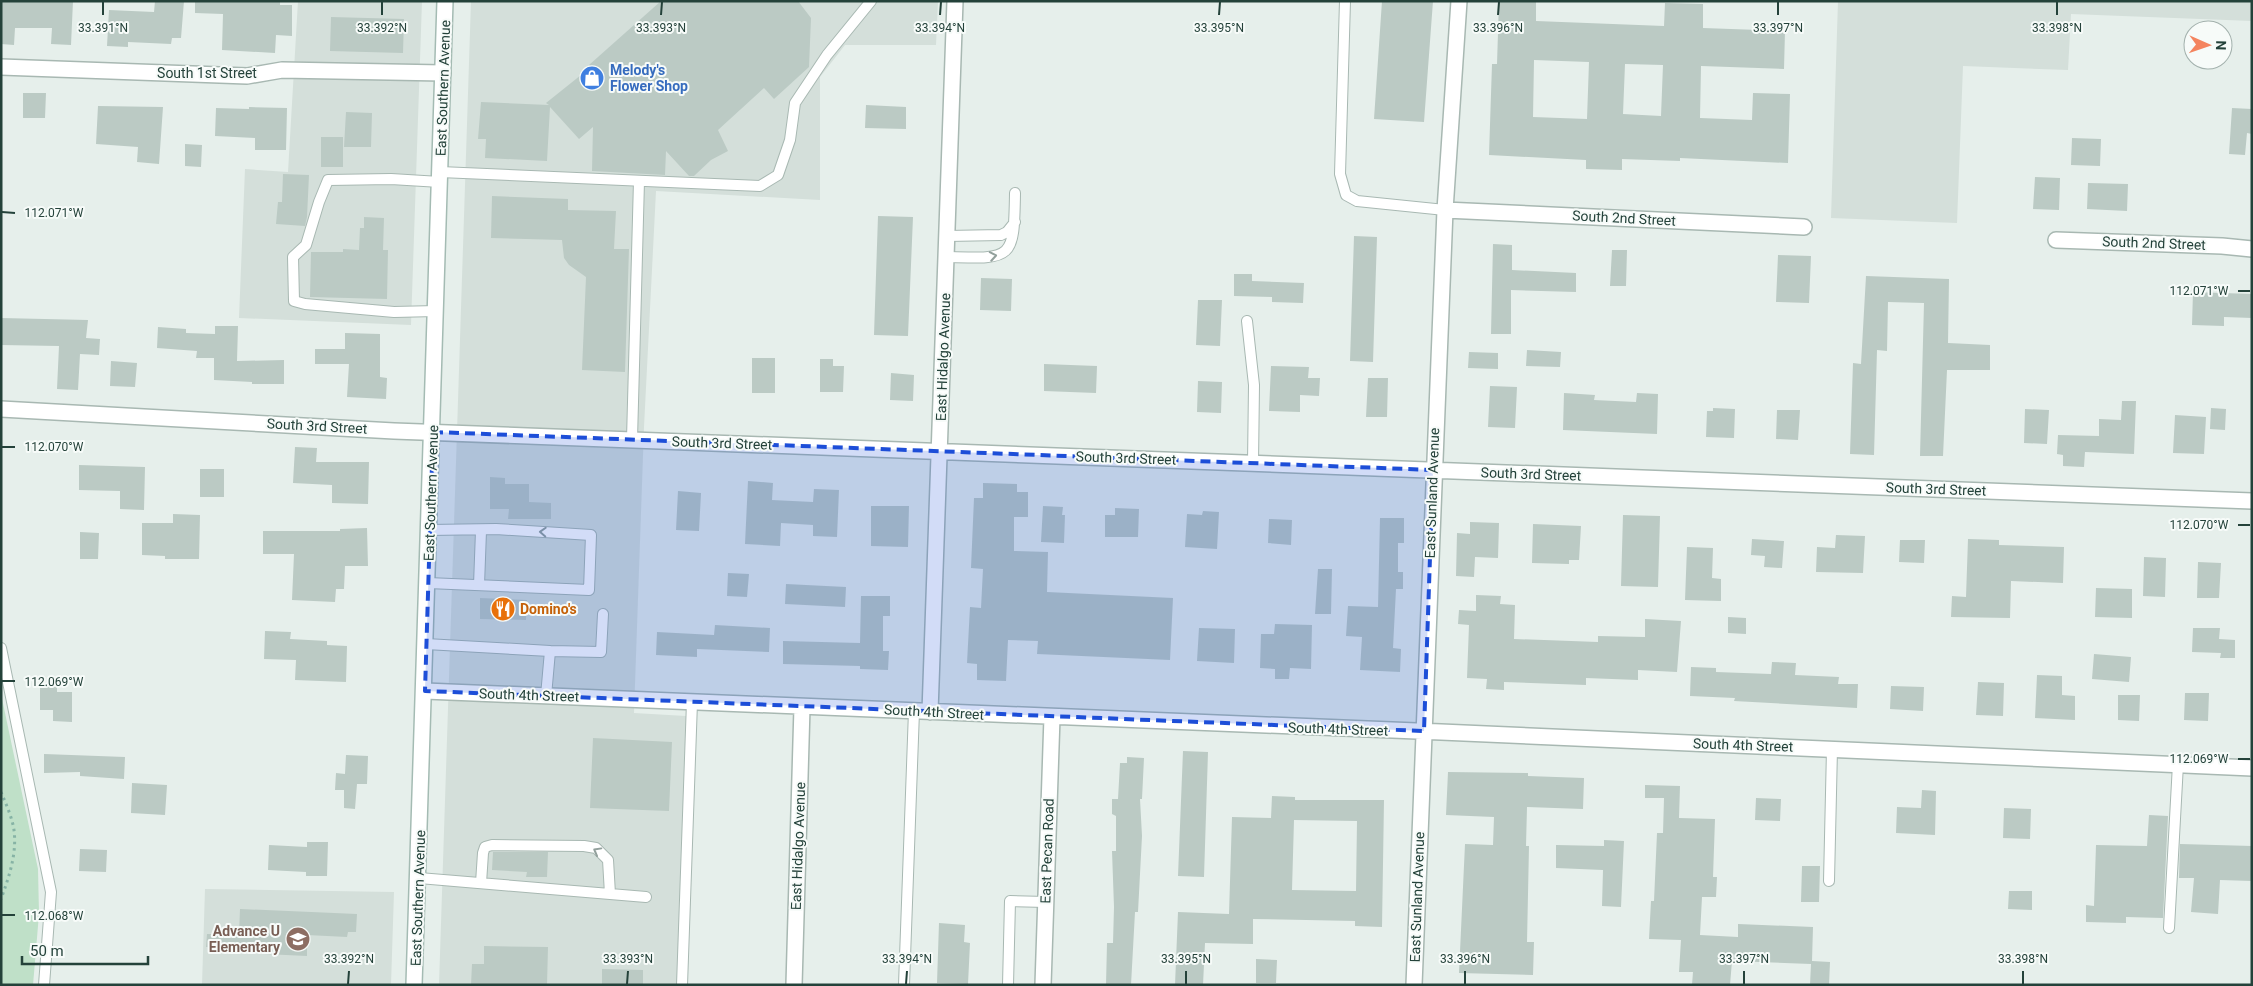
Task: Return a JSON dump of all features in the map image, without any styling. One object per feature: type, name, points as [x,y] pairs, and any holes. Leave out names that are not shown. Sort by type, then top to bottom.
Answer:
[{"type":"street","name":"East Southern Avenue","points":[[414,985],[425,691],[445,1]]},
{"type":"street","name":"East Hidalgo Avenue","points":[[930,712],[955,1]]},
{"type":"street","name":"East Sunland Avenue","points":[[1414,985],[1444,210],[1460,1]]},
{"type":"street","name":"South 1st Street","points":[[1,67],[247,76],[282,70],[443,73]]},
{"type":"street","name":"South 2nd Street","points":[[1444,210],[1804,227]]},
{"type":"street","name":"South 2nd Street","points":[[2056,240],[2222,246],[2252,249]]},
{"type":"street","name":"South 3rd Street","points":[[1,409],[432,432],[2252,501]]},
{"type":"street","name":"South 4th Street","points":[[425,691],[1424,731],[2252,768]]},
{"type":"street","name":"East Hidalgo Avenue","points":[[794,985],[802,707]]},
{"type":"street","name":"East Pecan Road","points":[[1043,985],[1052,717]]},
{"type":"lane","points":[[436,311],[394,312],[305,304],[294,301],[293,257],[306,245],[328,180],[440,177],[640,181],[760,186],[778,175],[790,140],[794,103],[827,55],[871,1]]},
{"type":"lane","points":[[1345,1],[1340,174],[1346,195],[1358,201],[1444,210]]},
{"type":"lane","points":[[632,439],[640,181]]},
{"type":"lane","points":[[946,257],[986,258],[1002,254],[1012,243],[1015,222],[1015,193]]},
{"type":"lane","points":[[947,236],[1001,235],[1007,232],[1015,222]]},
{"type":"lane","points":[[1247,321],[1254,385],[1253,463]]},
{"type":"lane","points":[[428,583],[589,590],[591,535],[496,529],[481,531],[429,530]]},
{"type":"lane","points":[[479,585],[481,531]]},
{"type":"lane","points":[[426,644],[601,652],[603,614]]},
{"type":"lane","points":[[1,648],[51,892],[44,985]]},
{"type":"lane","points":[[546,696],[550,651]]},
{"type":"lane","points":[[682,985],[692,702]]},
{"type":"lane","points":[[904,985],[914,711]]},
{"type":"lane","points":[[1829,880],[1832,749]]},
{"type":"lane","points":[[2169,928],[2178,764]]},
{"type":"lane","points":[[481,883],[482,853],[485,848],[492,845],[584,846],[596,848],[608,860],[610,894]]},
{"type":"lane","points":[[419,878],[646,897]]},
{"type":"lane","points":[[1008,985],[1010,901],[1046,902]]},
{"type":"path","points":[[1,792],[14,829],[14,850],[10,874],[1,899]]},
{"type":"highlighted area","points":[[433,432],[1433,470],[1424,731],[425,691]]},
{"type":"shaded area","points":[[298,1],[422,1],[411,325],[239,318],[245,169],[288,172]]},
{"type":"shaded area","points":[[471,1],[938,1],[936,45],[845,45],[820,77],[820,200],[656,191],[644,427],[634,713],[686,716],[677,985],[439,985]]},
{"type":"shaded area","points":[[1838,1],[2252,1],[2252,21],[2071,14],[2068,70],[1963,66],[1957,223],[1831,218]]},
{"type":"shaded area","name":"Advance U Elementary","points":[[205,889],[394,892],[391,985],[202,985]]},
{"type":"green space","points":[[1,694],[38,869],[39,914],[33,985],[1,985]]},
{"type":"building","points":[[1,1],[73,1],[71,45],[51,44],[52,28],[15,28],[14,45],[1,44]]},
{"type":"building","points":[[155,1],[184,1],[181,38],[172,38],[171,44],[128,42],[128,47],[107,46],[109,10],[154,12]]},
{"type":"building","points":[[195,1],[280,1],[280,5],[292,5],[292,36],[276,35],[275,53],[222,50],[223,14],[195,13]]},
{"type":"building","points":[[661,1],[798,1],[811,18],[809,67],[774,99],[764,88],[718,130],[728,151],[711,160],[694,176],[689,176],[666,151],[665,175],[592,171],[593,127],[579,139],[550,107],[547,161],[485,158],[486,139],[478,139],[481,102],[549,105],[546,103],[591,67],[589,65]]},
{"type":"building","points":[[1382,1],[1433,1],[1424,122],[1374,119]]},
{"type":"building","points":[[1499,1],[1536,1],[1536,21],[1664,26],[1665,3],[1703,4],[1703,28],[1785,31],[1784,69],[1701,66],[1700,118],[1752,120],[1753,93],[1790,94],[1788,163],[1680,158],[1680,161],[1622,159],[1622,170],[1586,169],[1586,160],[1489,155],[1492,64],[1497,64]],"holes":[[[1534,60],[1589,62],[1587,119],[1533,117]],[[1625,64],[1663,65],[1661,116],[1623,114]]]},
{"type":"building","points":[[331,17],[404,19],[403,53],[330,51]]},
{"type":"building","points":[[23,93],[46,93],[45,118],[23,118]]},
{"type":"building","points":[[866,105],[906,107],[906,129],[865,128]]},
{"type":"building","points":[[98,106],[163,107],[159,164],[137,162],[138,147],[96,144]]},
{"type":"building","points":[[249,107],[287,108],[286,150],[255,150],[255,138],[215,136],[216,108],[249,109]]},
{"type":"building","points":[[2232,108],[2252,109],[2252,134],[2247,133],[2245,155],[2229,154]]},
{"type":"building","points":[[346,112],[372,113],[371,147],[344,147]]},
{"type":"building","points":[[321,137],[343,137],[343,167],[321,167]]},
{"type":"building","points":[[2072,138],[2101,139],[2100,166],[2071,165]]},
{"type":"building","points":[[185,144],[202,145],[201,167],[185,166]]},
{"type":"building","points":[[283,174],[309,175],[305,226],[276,224],[278,202],[282,202]]},
{"type":"building","points":[[2035,177],[2060,178],[2059,210],[2033,209]]},
{"type":"building","points":[[2088,183],[2128,184],[2127,211],[2087,209]]},
{"type":"building","points":[[492,196],[568,199],[568,210],[616,211],[614,249],[629,249],[625,372],[582,370],[586,277],[569,265],[564,258],[562,240],[491,238]]},
{"type":"building","points":[[878,216],[913,217],[908,336],[874,335]]},
{"type":"building","points":[[364,217],[384,218],[383,250],[388,250],[387,299],[310,297],[311,252],[343,252],[343,249],[359,250],[360,228],[364,228]]},
{"type":"building","points":[[1354,236],[1377,237],[1373,362],[1350,361]]},
{"type":"building","points":[[1493,244],[1512,245],[1512,270],[1576,273],[1576,292],[1511,290],[1511,334],[1491,334]]},
{"type":"building","points":[[1612,250],[1627,250],[1626,286],[1610,286]]},
{"type":"building","points":[[1778,255],[1811,256],[1809,303],[1776,302]]},
{"type":"building","points":[[1234,274],[1252,274],[1252,281],[1304,283],[1303,303],[1272,302],[1272,297],[1234,296]]},
{"type":"building","points":[[1866,276],[1949,279],[1948,343],[1990,345],[1990,370],[1947,370],[1943,456],[1920,456],[1924,303],[1888,302],[1887,351],[1877,350],[1874,455],[1850,454],[1853,363],[1861,364]]},
{"type":"building","points":[[981,278],[1012,279],[1011,311],[980,310]]},
{"type":"building","points":[[2193,292],[2252,294],[2252,318],[2224,317],[2224,326],[2192,325]]},
{"type":"building","points":[[1198,300],[1222,300],[1220,346],[1196,345]]},
{"type":"building","points":[[1,318],[88,320],[86,338],[100,339],[99,355],[80,354],[78,390],[57,389],[59,346],[1,345]]},
{"type":"building","points":[[215,326],[238,326],[237,361],[284,360],[284,384],[252,384],[252,382],[214,380],[214,358],[196,358],[197,351],[157,348],[158,327],[186,329],[186,333],[215,334]]},
{"type":"building","points":[[345,333],[380,334],[380,377],[387,378],[386,399],[347,397],[349,364],[315,364],[315,349],[345,349]]},
{"type":"building","points":[[1527,350],[1561,352],[1560,367],[1526,366]]},
{"type":"building","points":[[1469,352],[1498,353],[1498,369],[1468,368]]},
{"type":"building","points":[[752,358],[775,358],[775,393],[752,393]]},
{"type":"building","points":[[820,359],[833,359],[833,366],[844,366],[843,392],[820,392]]},
{"type":"building","points":[[111,361],[137,363],[135,387],[110,386]]},
{"type":"building","points":[[1044,364],[1097,366],[1096,393],[1044,391]]},
{"type":"building","points":[[1271,366],[1309,367],[1308,378],[1320,378],[1319,396],[1300,395],[1300,412],[1269,411]]},
{"type":"building","points":[[891,373],[914,375],[913,401],[890,400]]},
{"type":"building","points":[[1368,378],[1388,378],[1387,417],[1366,417]]},
{"type":"building","points":[[1198,381],[1222,382],[1221,413],[1197,412]]},
{"type":"building","points":[[1490,386],[1517,387],[1515,428],[1488,427]]},
{"type":"building","points":[[1564,393],[1595,395],[1594,400],[1636,402],[1637,393],[1658,394],[1657,434],[1563,430]]},
{"type":"building","points":[[2122,401],[2136,401],[2134,454],[2085,452],[2084,467],[2063,466],[2063,455],[2057,454],[2058,435],[2099,436],[2099,419],[2121,420]]},
{"type":"building","points":[[1713,408],[1735,409],[1734,438],[1706,437],[1707,411],[1713,411]]},
{"type":"building","points":[[2211,408],[2226,409],[2225,430],[2210,429]]},
{"type":"building","points":[[2025,409],[2049,410],[2047,444],[2024,443]]},
{"type":"building","points":[[1777,410],[1800,410],[1798,440],[1776,439]]},
{"type":"building","points":[[2175,415],[2206,417],[2204,454],[2173,453]]},
{"type":"building","points":[[295,447],[317,448],[316,462],[369,462],[368,504],[332,503],[332,485],[293,483]]},
{"type":"building","points":[[79,465],[145,467],[144,510],[120,509],[120,491],[79,490]]},
{"type":"building","points":[[200,469],[224,469],[224,497],[200,497]]},
{"type":"building","points":[[490,477],[505,478],[505,484],[529,484],[529,502],[551,503],[551,519],[508,519],[509,509],[490,509]]},
{"type":"building","points":[[748,481],[773,483],[772,500],[813,502],[814,489],[839,490],[837,537],[813,536],[813,525],[781,523],[780,546],[745,544]]},
{"type":"building","points":[[983,483],[1017,484],[1017,492],[1028,492],[1028,517],[1014,517],[1014,551],[1048,552],[1047,592],[1173,598],[1170,660],[1037,654],[1038,641],[1008,640],[1006,681],[977,680],[977,664],[967,663],[970,607],[981,608],[983,569],[971,568],[974,498],[983,498]]},
{"type":"building","points":[[678,491],[701,493],[699,531],[676,530]]},
{"type":"building","points":[[871,506],[909,506],[908,547],[871,546]]},
{"type":"building","points":[[1043,506],[1063,507],[1062,515],[1065,515],[1064,543],[1041,542]]},
{"type":"building","points":[[1115,508],[1139,509],[1138,537],[1105,537],[1105,515],[1115,515]]},
{"type":"building","points":[[1203,511],[1219,512],[1217,549],[1185,547],[1187,514],[1202,515]]},
{"type":"building","points":[[173,514],[200,515],[199,559],[165,559],[165,556],[142,555],[142,523],[173,523]]},
{"type":"building","points":[[1623,515],[1660,516],[1658,587],[1621,586]]},
{"type":"building","points":[[1380,518],[1404,518],[1404,543],[1398,543],[1398,572],[1403,572],[1403,589],[1396,589],[1393,648],[1401,649],[1400,672],[1360,670],[1362,637],[1346,636],[1348,606],[1378,607]]},
{"type":"building","points":[[1269,519],[1292,520],[1291,545],[1268,543]]},
{"type":"building","points":[[1470,522],[1499,523],[1498,558],[1475,557],[1474,577],[1456,576],[1457,533],[1470,534]]},
{"type":"building","points":[[1533,524],[1581,526],[1579,560],[1569,560],[1569,564],[1532,563]]},
{"type":"building","points":[[367,528],[368,566],[345,566],[344,589],[336,589],[335,602],[292,600],[294,554],[263,554],[263,531],[340,531],[340,529]]},
{"type":"building","points":[[80,532],[99,533],[98,559],[80,559]]},
{"type":"building","points":[[1836,535],[1865,536],[1863,573],[1816,572],[1817,547],[1835,548]]},
{"type":"building","points":[[1752,539],[1784,541],[1782,568],[1764,567],[1765,556],[1751,555]]},
{"type":"building","points":[[1968,539],[1999,540],[1999,545],[2064,547],[2063,583],[2011,581],[2010,618],[1951,617],[1952,596],[1966,597]]},
{"type":"building","points":[[1900,540],[1925,540],[1924,563],[1899,562]]},
{"type":"building","points":[[1687,547],[1713,548],[1712,578],[1721,579],[1721,601],[1685,600]]},
{"type":"building","points":[[2144,557],[2166,558],[2165,597],[2143,596]]},
{"type":"building","points":[[2198,562],[2221,563],[2219,598],[2197,598]]},
{"type":"building","points":[[1318,569],[1332,569],[1331,614],[1315,614]]},
{"type":"building","points":[[728,573],[749,574],[747,597],[727,596]]},
{"type":"building","points":[[786,584],[846,587],[845,607],[785,604]]},
{"type":"building","points":[[2096,588],[2132,589],[2132,618],[2095,617]]},
{"type":"building","points":[[1476,595],[1501,596],[1500,604],[1515,605],[1514,639],[1598,642],[1598,636],[1645,637],[1645,619],[1681,621],[1677,672],[1638,670],[1638,680],[1586,678],[1586,685],[1504,682],[1504,690],[1486,689],[1487,679],[1467,678],[1469,625],[1458,624],[1459,610],[1476,611]]},
{"type":"building","points":[[861,596],[890,596],[890,616],[883,616],[883,651],[889,651],[888,670],[860,669],[860,666],[783,664],[783,641],[860,643]]},
{"type":"building","name":"Domino's","points":[[480,598],[527,600],[526,620],[480,619]]},
{"type":"building","points":[[1728,617],[1746,618],[1746,634],[1728,633]]},
{"type":"building","points":[[1275,624],[1312,625],[1311,669],[1290,668],[1289,679],[1275,679],[1275,669],[1260,668],[1261,634],[1274,634]]},
{"type":"building","points":[[715,625],[770,628],[769,652],[697,649],[697,657],[656,655],[657,632],[714,635]]},
{"type":"building","points":[[1199,628],[1235,629],[1234,663],[1197,661]]},
{"type":"building","points":[[2193,628],[2220,628],[2219,639],[2235,640],[2235,658],[2220,658],[2221,653],[2192,652]]},
{"type":"building","points":[[265,631],[291,632],[290,639],[327,641],[327,645],[347,646],[346,682],[295,680],[296,660],[264,659]]},
{"type":"building","points":[[2094,654],[2131,657],[2129,682],[2092,679]]},
{"type":"building","points":[[1772,662],[1796,663],[1795,675],[1839,677],[1838,684],[1858,684],[1857,708],[1734,701],[1735,698],[1690,696],[1691,667],[1716,668],[1716,672],[1771,674]]},
{"type":"building","points":[[2037,675],[2062,676],[2062,695],[2075,696],[2075,720],[2035,718]]},
{"type":"building","points":[[1978,682],[2004,683],[2003,716],[1976,715]]},
{"type":"building","points":[[40,686],[57,686],[57,692],[72,692],[72,722],[53,721],[53,710],[40,710]]},
{"type":"building","points":[[1891,686],[1924,687],[1923,711],[1890,709]]},
{"type":"building","points":[[2185,693],[2209,693],[2208,721],[2184,720]]},
{"type":"building","points":[[2118,695],[2140,695],[2139,721],[2118,720]]},
{"type":"building","points":[[593,738],[672,742],[669,811],[590,808]]},
{"type":"building","points":[[1183,751],[1208,752],[1204,877],[1178,876]]},
{"type":"building","points":[[44,754],[125,757],[124,779],[80,776],[80,772],[44,773]]},
{"type":"building","points":[[346,755],[368,756],[367,784],[357,784],[355,809],[344,808],[344,790],[335,790],[336,773],[345,774]]},
{"type":"building","points":[[1127,757],[1144,758],[1142,799],[1140,799],[1142,836],[1138,912],[1135,912],[1131,985],[1106,985],[1107,943],[1113,943],[1112,851],[1116,851],[1116,816],[1112,814],[1112,799],[1118,799],[1120,763],[1127,763]]},
{"type":"building","points":[[1448,772],[1528,773],[1528,776],[1584,778],[1583,809],[1527,807],[1526,846],[1529,846],[1527,942],[1534,942],[1533,975],[1459,973],[1465,844],[1493,845],[1494,817],[1446,815]]},
{"type":"building","points":[[132,783],[167,785],[165,815],[131,813]]},
{"type":"building","points":[[1645,785],[1680,786],[1679,818],[1715,819],[1713,877],[1717,877],[1716,897],[1702,897],[1700,935],[1738,937],[1738,924],[1813,927],[1812,961],[1830,962],[1829,985],[1810,985],[1811,964],[1732,961],[1730,985],[1692,985],[1693,972],[1679,972],[1681,940],[1649,939],[1651,901],[1654,901],[1657,833],[1663,833],[1664,798],[1645,798]]},
{"type":"building","points":[[1922,790],[1936,791],[1935,835],[1896,833],[1897,807],[1921,808]]},
{"type":"building","points":[[1272,796],[1295,797],[1295,800],[1384,800],[1382,927],[1355,926],[1355,921],[1253,919],[1253,944],[1205,943],[1203,985],[1175,985],[1178,912],[1229,914],[1232,817],[1271,818]],"holes":[[[1294,820],[1357,821],[1356,891],[1292,890]]]},
{"type":"building","points":[[1756,798],[1781,799],[1780,821],[1755,820]]},
{"type":"building","points":[[2004,808],[2031,809],[2030,839],[2003,838]]},
{"type":"building","points":[[2149,815],[2168,816],[2163,918],[2126,917],[2126,923],[2086,922],[2086,905],[2094,906],[2096,845],[2147,846]]},
{"type":"building","points":[[1604,840],[1624,841],[1621,907],[1602,906],[1603,870],[1556,868],[1556,845],[1604,846]]},
{"type":"building","points":[[307,842],[328,842],[327,876],[306,876],[306,872],[268,870],[269,845],[307,847]]},
{"type":"building","points":[[2180,844],[2252,846],[2252,881],[2220,880],[2218,914],[2191,912],[2194,878],[2179,878]]},
{"type":"building","points":[[80,849],[107,850],[106,872],[79,871]]},
{"type":"building","points":[[493,852],[548,852],[547,877],[526,877],[527,872],[492,870]]},
{"type":"building","points":[[1802,866],[1820,866],[1819,902],[1801,902]]},
{"type":"building","points":[[2009,891],[2032,891],[2032,910],[2008,909]]},
{"type":"building","points":[[240,909],[357,914],[356,932],[348,932],[347,937],[307,935],[307,956],[246,953],[246,948],[206,947],[207,934],[239,935]]},
{"type":"building","points":[[939,923],[965,925],[964,942],[970,943],[968,984],[937,983]]},
{"type":"building","points":[[484,946],[548,947],[547,985],[471,985],[472,964],[484,964]]},
{"type":"building","points":[[1256,959],[1277,960],[1276,983],[1256,983]]},
{"type":"building","points":[[602,969],[643,970],[643,985],[602,985]]},
{"type":"place","name":"Melody's Flower Shop","points":[[592,78]]},
{"type":"place","name":"Domino's","points":[[503,609]]},
{"type":"place","name":"Advance U Elementary","points":[[298,939]]}]
